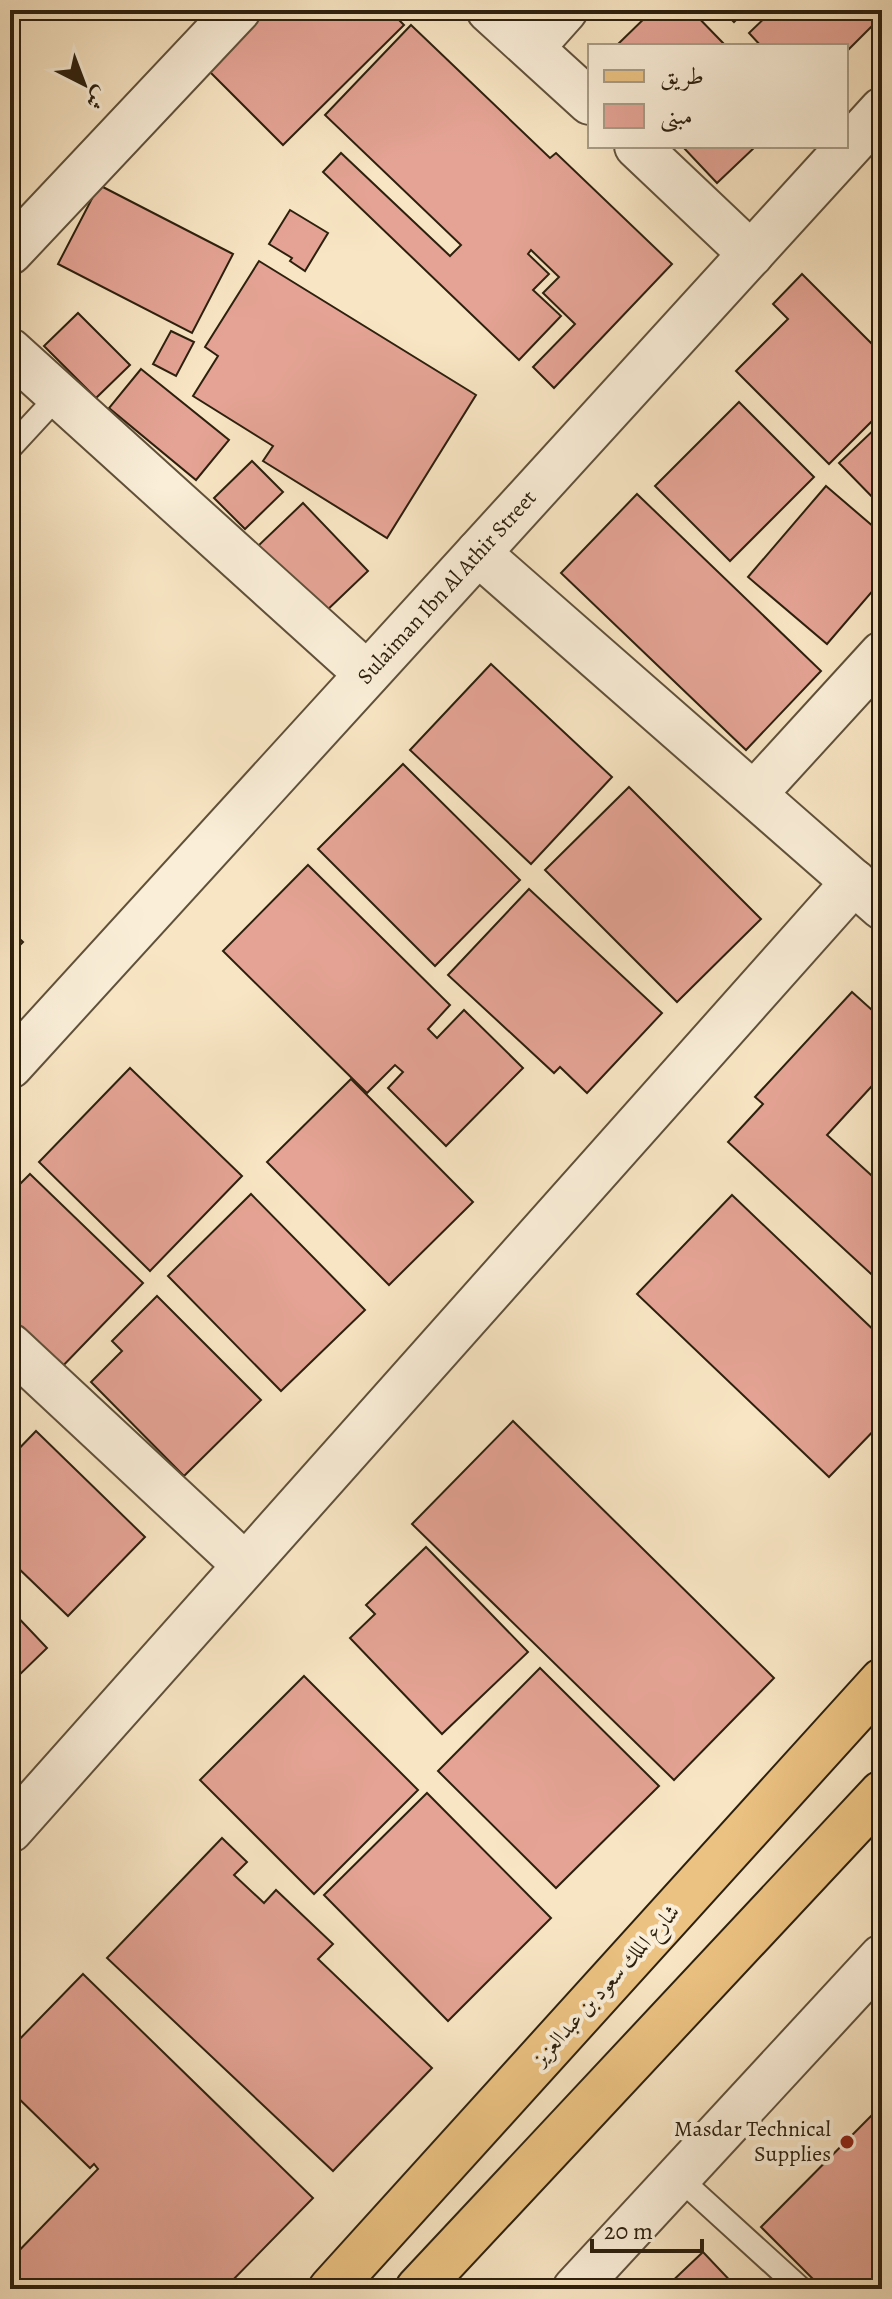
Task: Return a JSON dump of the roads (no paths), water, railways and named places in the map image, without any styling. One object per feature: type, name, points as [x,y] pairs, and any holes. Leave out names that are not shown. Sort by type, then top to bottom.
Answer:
[{"type":"main road","name":"شارع الملك سعود بن عبدالعزيز","points":[[331,2289],[882,1681]]},
{"type":"main road","points":[[418,2289],[882,1793]]},
{"type":"street","points":[[10,252],[238,10]]},
{"type":"street","points":[[489,10],[588,100]]},
{"type":"street","points":[[532,47],[565,10]]},
{"type":"street","name":"Sulaiman Ibn Al Athir Street","points":[[848,147],[882,110]]},
{"type":"street","points":[[639,148],[751,254]]},
{"type":"street","name":"Sulaiman Ibn Al Athir Street","points":[[10,1066],[847,148]]},
{"type":"street","points":[[10,352],[367,674]]},
{"type":"street","points":[[10,1830],[245,1565],[868,894],[478,553]]},
{"type":"street","points":[[754,794],[882,654]]},
{"type":"street","points":[[10,1346],[245,1565]]},
{"type":"street","points":[[575,2289],[882,1957]]},
{"type":"lane","points":[[10,448],[59,395]]},
{"type":"lane","points":[[678,2177],[801,2289]]},
{"type":"place","name":"Masdar Technical Supplies","points":[[847,2142]]}]
